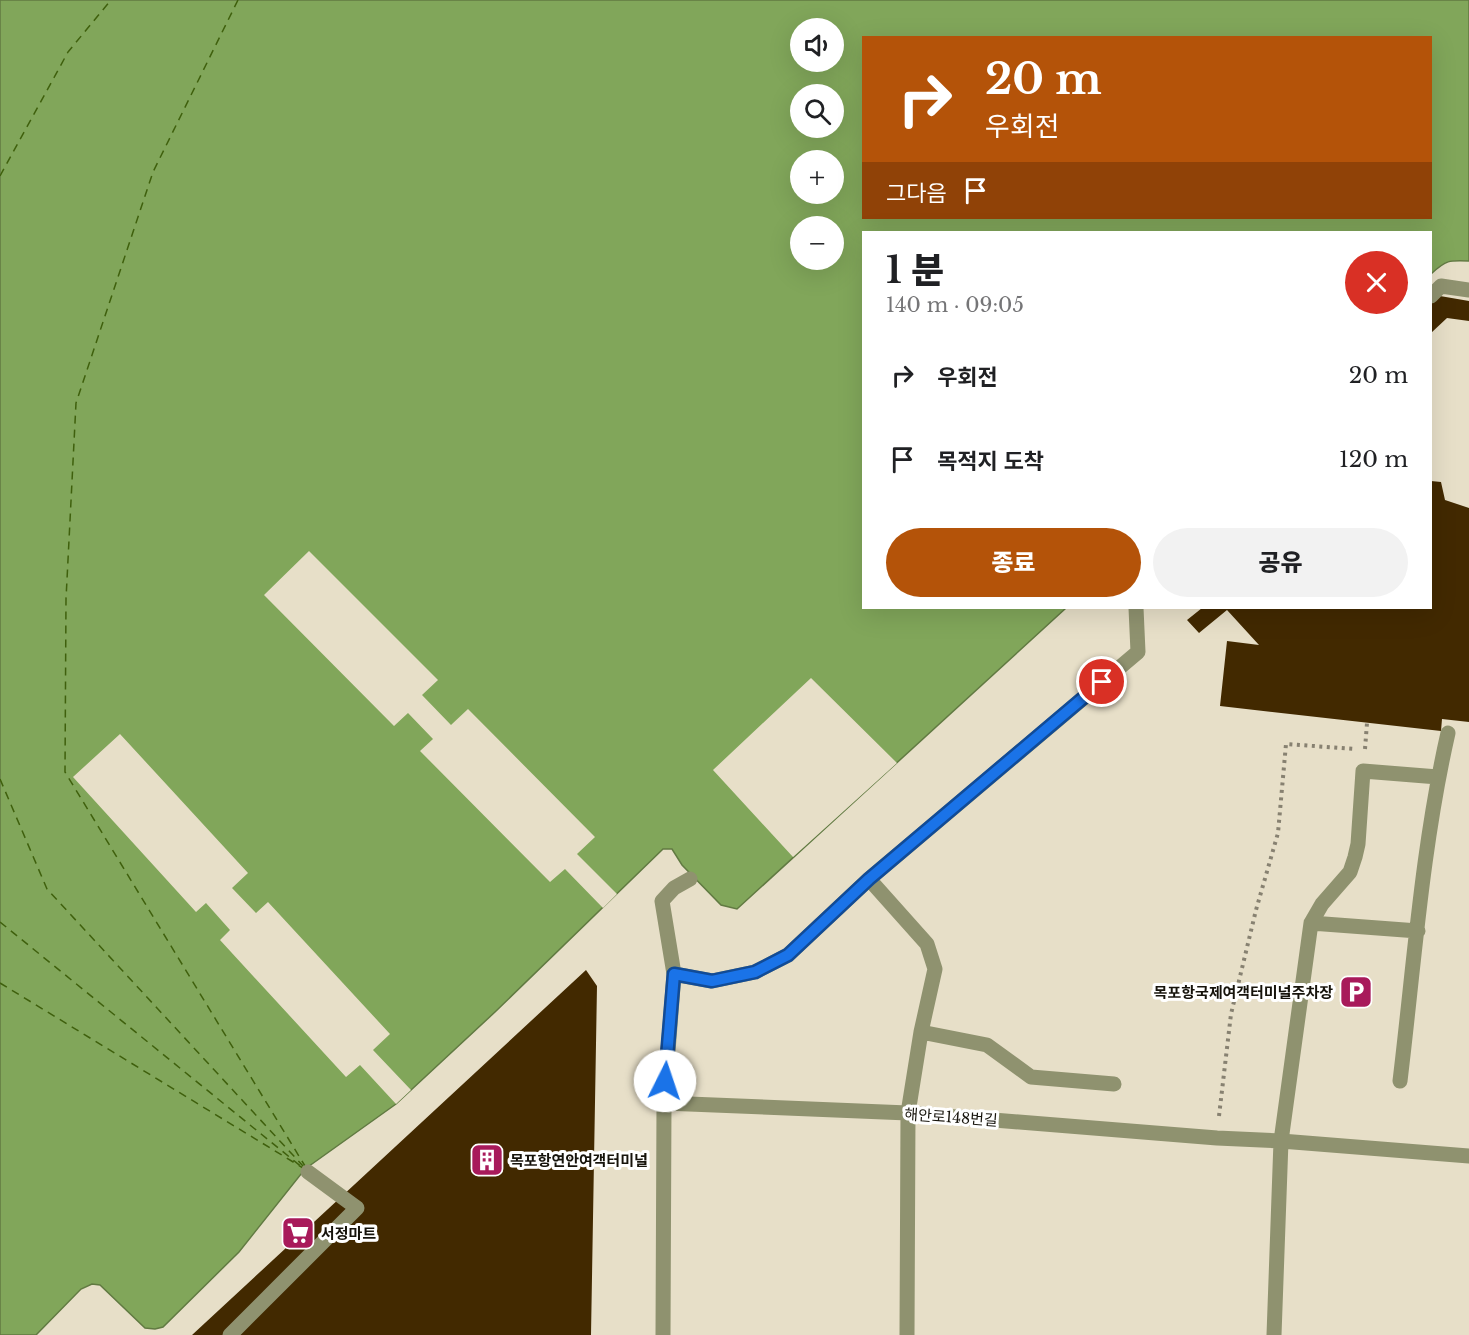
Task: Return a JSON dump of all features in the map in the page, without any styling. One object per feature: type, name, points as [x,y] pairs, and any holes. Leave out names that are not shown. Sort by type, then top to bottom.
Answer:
[{"type":"street","points":[[1432,295],[1441,286],[1469,290]]},
{"type":"street","points":[[674,974],[712,981],[755,972],[788,955],[869,879],[1138,652],[1136,609]]},
{"type":"street","points":[[1400,1081],[1438,777],[1448,733]]},
{"type":"street","points":[[1275,1335],[1281,1141],[1311,923],[1322,904],[1350,872],[1358,844],[1363,771],[1438,777]]},
{"type":"street","points":[[663,1335],[664,1103],[674,974],[662,901],[674,888],[690,879]]},
{"type":"street","points":[[869,879],[927,944],[935,969],[921,1032],[908,1113],[907,1335]]},
{"type":"street","points":[[1311,923],[1418,932]]},
{"type":"street","points":[[921,1032],[987,1045],[1031,1077],[1114,1084]]},
{"type":"street","name":"해안로148번길","points":[[664,1103],[908,1113],[1469,1156]]},
{"type":"street","points":[[230,1335],[357,1208],[308,1172]]},
{"type":"path","points":[[1217,1138],[1231,1014],[1256,910],[1278,833],[1286,744],[1365,749]]},
{"type":"shaded area","points":[[0,0],[1469,0],[1469,261],[1448,262],[1432,273],[1432,231],[862,231],[862,609],[1065,609],[737,909],[721,905],[682,865],[672,849],[663,849],[495,1012],[396,1104],[305,1169],[239,1252],[163,1327],[145,1328],[100,1285],[92,1284],[81,1289],[36,1335],[0,1335]]},
{"type":"pier","points":[[309,551],[438,680],[422,695],[451,725],[468,709],[595,837],[577,854],[617,894],[603,908],[565,869],[550,882],[420,751],[433,739],[408,713],[394,726],[264,595]]},
{"type":"pier","points":[[811,678],[897,763],[793,857],[713,770]]},
{"type":"pier","points":[[120,734],[248,873],[232,888],[256,913],[268,902],[390,1034],[373,1050],[411,1090],[396,1104],[360,1065],[346,1077],[220,940],[230,930],[206,903],[196,912],[73,777]]},
{"type":"building","points":[[1440,296],[1469,301],[1469,321],[1447,318],[1432,332],[1432,303]]},
{"type":"building","points":[[1432,481],[1441,482],[1445,500],[1469,508],[1469,722],[1442,719],[1441,731],[1220,706],[1227,641],[1259,645],[1227,610],[1199,633],[1187,620],[1201,609],[1432,609]]},
{"type":"building","name":"목포항연안여객터미널","points":[[586,970],[597,986],[591,1335],[192,1335]]},
{"type":"ferry route","points":[[0,176],[68,52],[111,0]]},
{"type":"ferry route","points":[[238,0],[153,172],[76,403],[66,599],[65,772],[305,1166]]},
{"type":"ferry route","points":[[0,779],[47,889],[303,1166]]},
{"type":"ferry route","points":[[0,922],[303,1168]]},
{"type":"ferry route","points":[[0,983],[303,1168]]},
{"type":"place","name":"목포항국제여객터미널주차장","points":[[1356,992]]},
{"type":"place","name":"목포항연안여객터미널","points":[[487,1160]]},
{"type":"place","name":"서정마트","points":[[298,1233]]},
{"type":"route","points":[[665,1081],[674,974],[712,981],[755,972],[788,955],[869,879],[1102,682]]}]
